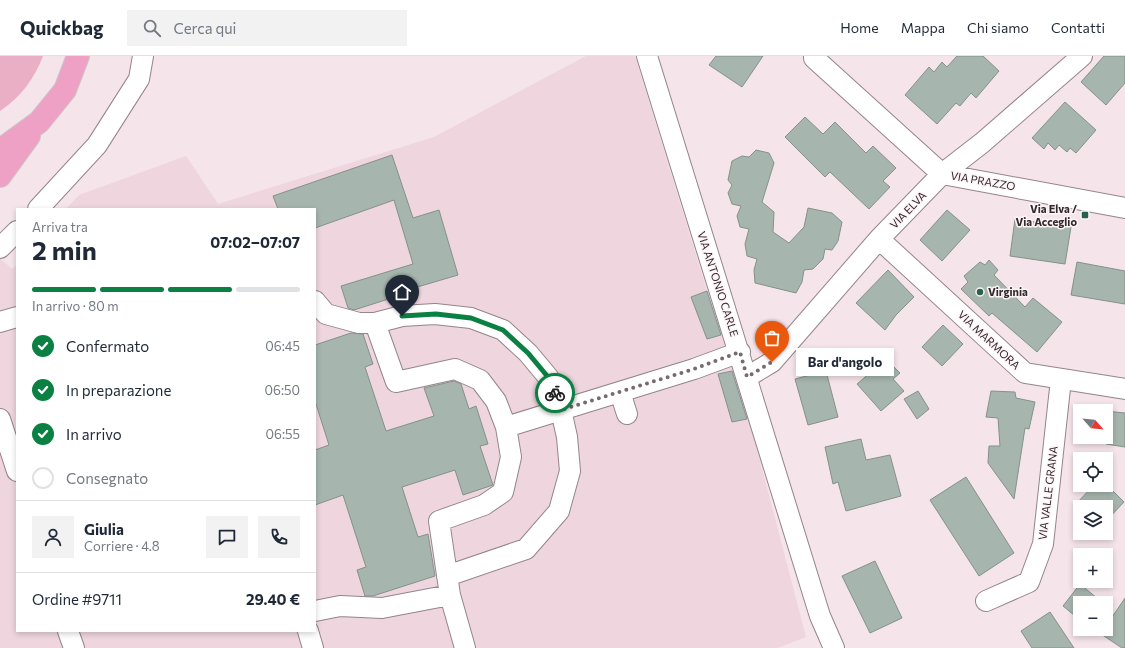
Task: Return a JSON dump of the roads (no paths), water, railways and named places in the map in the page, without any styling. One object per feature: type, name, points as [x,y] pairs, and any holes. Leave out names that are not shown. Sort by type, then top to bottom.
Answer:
[{"type":"main road","points":[[0,176],[39,122],[65,90],[78,56]]},
{"type":"main road","points":[[0,148],[6,146],[39,122]]},
{"type":"street","points":[[39,208],[97,145],[139,79],[143,56]]},
{"type":"street","name":"VIA ANTONIO CARLE","points":[[647,56],[740,352],[820,616],[834,648]]},
{"type":"street","name":"VIA PRAZZO","points":[[814,56],[814,58],[942,174],[1125,208]]},
{"type":"street","name":"VIA ELVA","points":[[747,377],[772,362],[879,239],[942,174],[982,143],[1082,56]]},
{"type":"street","points":[[0,248],[16,232]]},
{"type":"street","name":"VIA MARMORA","points":[[879,239],[1025,373],[1125,389]]},
{"type":"street","points":[[316,302],[326,314],[359,323],[375,322],[402,316],[436,314],[471,318],[503,330],[528,353],[548,377],[561,410],[567,437],[570,471],[559,511],[526,549],[447,576]]},
{"type":"street","points":[[0,322],[16,317]]},
{"type":"street","points":[[375,322],[396,382],[454,368],[480,380],[496,401],[506,427],[511,457],[503,492],[484,504],[439,521],[450,595],[465,648]]},
{"type":"street","points":[[506,427],[620,392],[740,352]]},
{"type":"street","name":"VIA VALLE GRANA","points":[[986,601],[1029,582],[1043,544],[1062,379]]},
{"type":"street","points":[[620,392],[628,414]]},
{"type":"street","points":[[0,419],[12,460]]},
{"type":"street","points":[[316,611],[340,606],[382,608],[450,595]]},
{"type":"street","points":[[68,632],[74,648]]},
{"type":"street","points":[[308,632],[313,648]]},
{"type":"place","name":"Via Elva / Via Acceglio","points":[[1085,215]]},
{"type":"place","name":"Virginia","points":[[980,292]]},
{"type":"place","name":"Bar d'angolo","points":[[772,362]]}]
